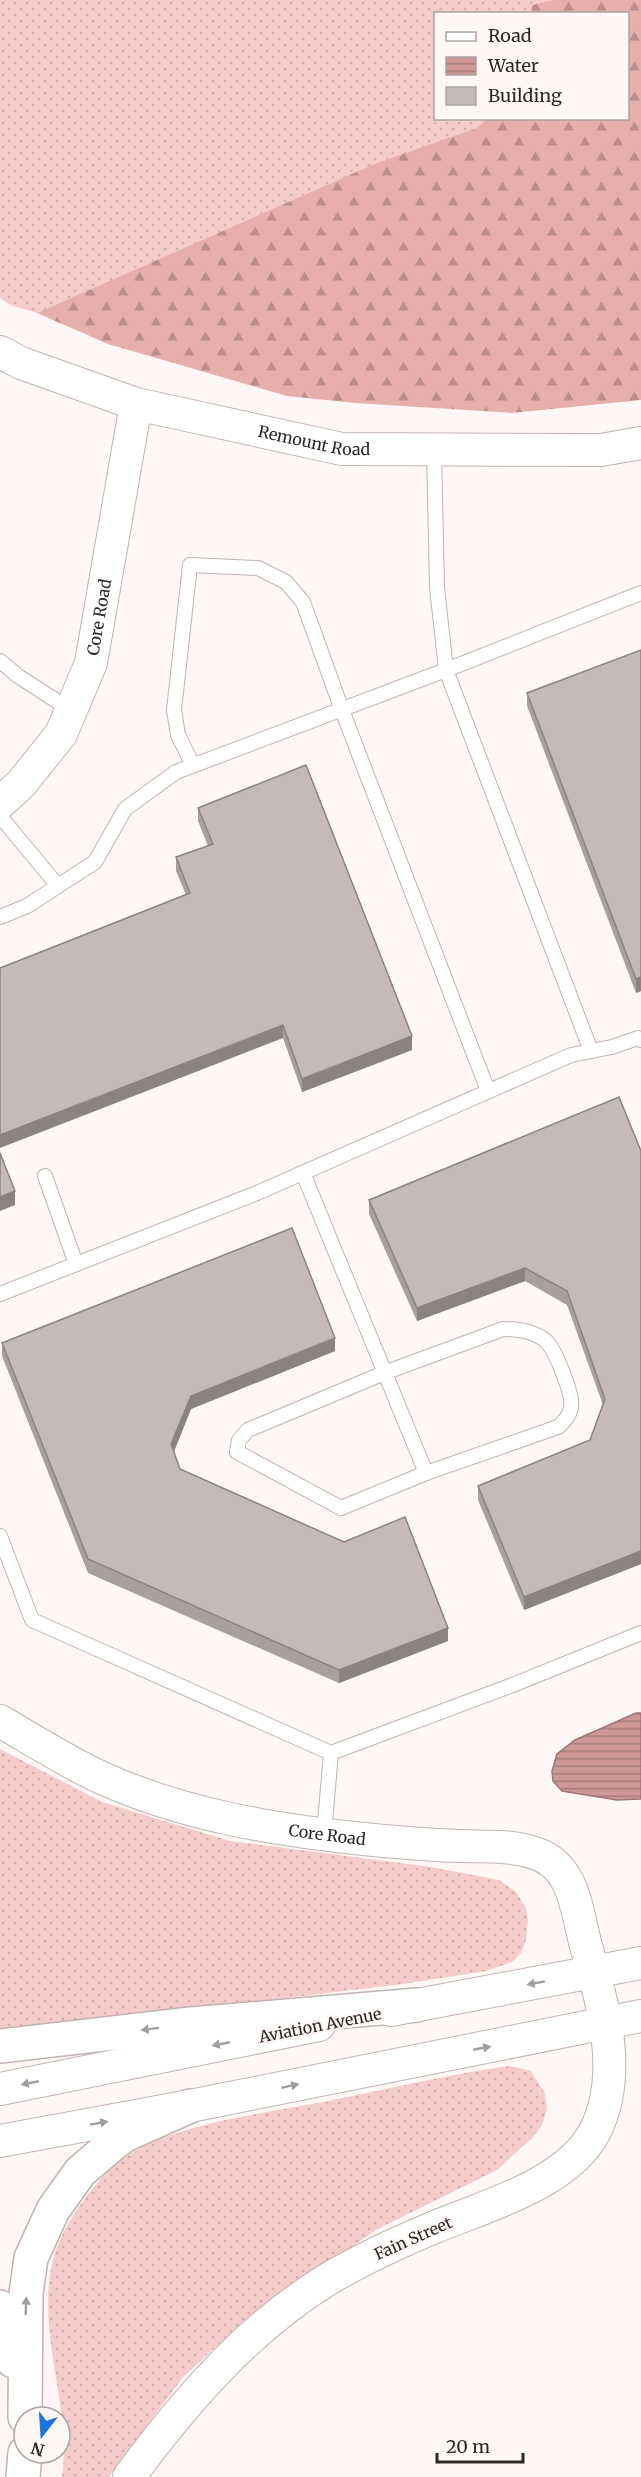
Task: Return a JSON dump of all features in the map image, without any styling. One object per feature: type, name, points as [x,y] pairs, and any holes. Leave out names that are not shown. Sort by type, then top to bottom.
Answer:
[{"type":"highway","points":[[0,2046],[191,2025],[417,2005]]},
{"type":"highway","points":[[25,2405],[26,2294],[31,2258],[53,2210],[80,2172],[114,2143],[125,2135],[190,2106]]},
{"type":"highway","points":[[0,2307],[23,2405]]},
{"type":"street","name":"Remount Road","points":[[0,352],[21,363],[136,404],[342,449],[601,450],[641,443]]},
{"type":"street","name":"Core Road","points":[[0,803],[21,784],[61,734],[91,663],[136,404]]},
{"type":"street","name":"Core Road","points":[[0,1721],[102,1778],[171,1803],[219,1816],[275,1828],[456,1846],[508,1848],[545,1857],[558,1865],[576,1899],[594,1973]]},
{"type":"street","name":"Aviation Avenue","points":[[0,2089],[417,2005],[641,1964]]},
{"type":"street","name":"Fain Street","points":[[129,2477],[193,2396],[235,2352],[288,2307],[329,2279],[382,2249],[536,2185],[582,2151],[595,2132],[609,2084],[610,2062],[594,1973]]},
{"type":"street","points":[[0,2140],[190,2106],[641,2016]]},
{"type":"lane","points":[[435,450],[437,587],[446,670],[591,1051]]},
{"type":"lane","points":[[194,765],[178,735],[174,710],[190,565],[258,568],[286,582],[303,602],[488,1091]]},
{"type":"lane","points":[[0,917],[27,906],[94,862],[125,809],[176,772],[446,670],[641,593]]},
{"type":"lane","points":[[0,661],[18,676],[72,711]]},
{"type":"lane","points":[[0,816],[58,886]]},
{"type":"lane","points":[[0,1294],[303,1173],[571,1055],[612,1047],[640,1038]]},
{"type":"lane","points":[[303,1173],[426,1473]]},
{"type":"lane","points":[[45,1176],[76,1264]]},
{"type":"lane","points":[[503,1329],[524,1329],[547,1342],[560,1364],[572,1406],[567,1419],[558,1427],[426,1473],[341,1508],[237,1452],[239,1440],[248,1430],[384,1373],[503,1329]]},
{"type":"lane","points":[[0,1536],[32,1620],[331,1753],[510,1686],[641,1633]]},
{"type":"lane","points":[[324,1834],[331,1753]]},
{"type":"shaded area","points":[[0,0],[553,0],[532,5],[531,12],[434,12],[434,120],[486,120],[478,128],[374,164],[37,313],[10,305],[0,298]]},
{"type":"shaded area","points":[[0,1749],[102,1802],[230,1841],[431,1867],[499,1880],[516,1892],[526,1908],[528,1920],[526,1940],[521,1953],[512,1962],[486,1971],[403,1984],[0,2032]]},
{"type":"shaded area","points":[[510,2066],[531,2071],[545,2094],[547,2110],[542,2125],[535,2135],[497,2170],[376,2230],[245,2320],[183,2377],[109,2477],[62,2477],[63,2465],[72,2465],[72,2405],[60,2405],[50,2339],[49,2283],[54,2256],[65,2230],[82,2202],[114,2166],[145,2146],[193,2128]]},
{"type":"green space","points":[[553,0],[641,0],[641,400],[512,413],[355,403],[287,396],[108,344],[37,313],[374,164],[477,128],[486,120],[629,120],[629,12],[531,12],[532,5]]},
{"type":"water","points":[[636,1713],[641,1713],[641,1799],[617,1800],[562,1791],[553,1781],[552,1771],[557,1754],[575,1740]]},
{"type":"building","points":[[641,650],[641,977],[636,979],[527,693]]},
{"type":"building","points":[[306,765],[412,1036],[302,1079],[283,1025],[0,1135],[0,968],[190,893],[176,857],[213,844],[198,808]]},
{"type":"building","points":[[619,1097],[641,1151],[641,1551],[524,1597],[478,1486],[590,1440],[605,1399],[567,1291],[525,1268],[417,1308],[369,1200]]},
{"type":"building","points":[[0,1153],[15,1191],[0,1197]]},
{"type":"building","points":[[292,1228],[335,1338],[191,1396],[171,1444],[180,1469],[344,1542],[405,1517],[448,1628],[339,1670],[88,1559],[2,1343]]}]
